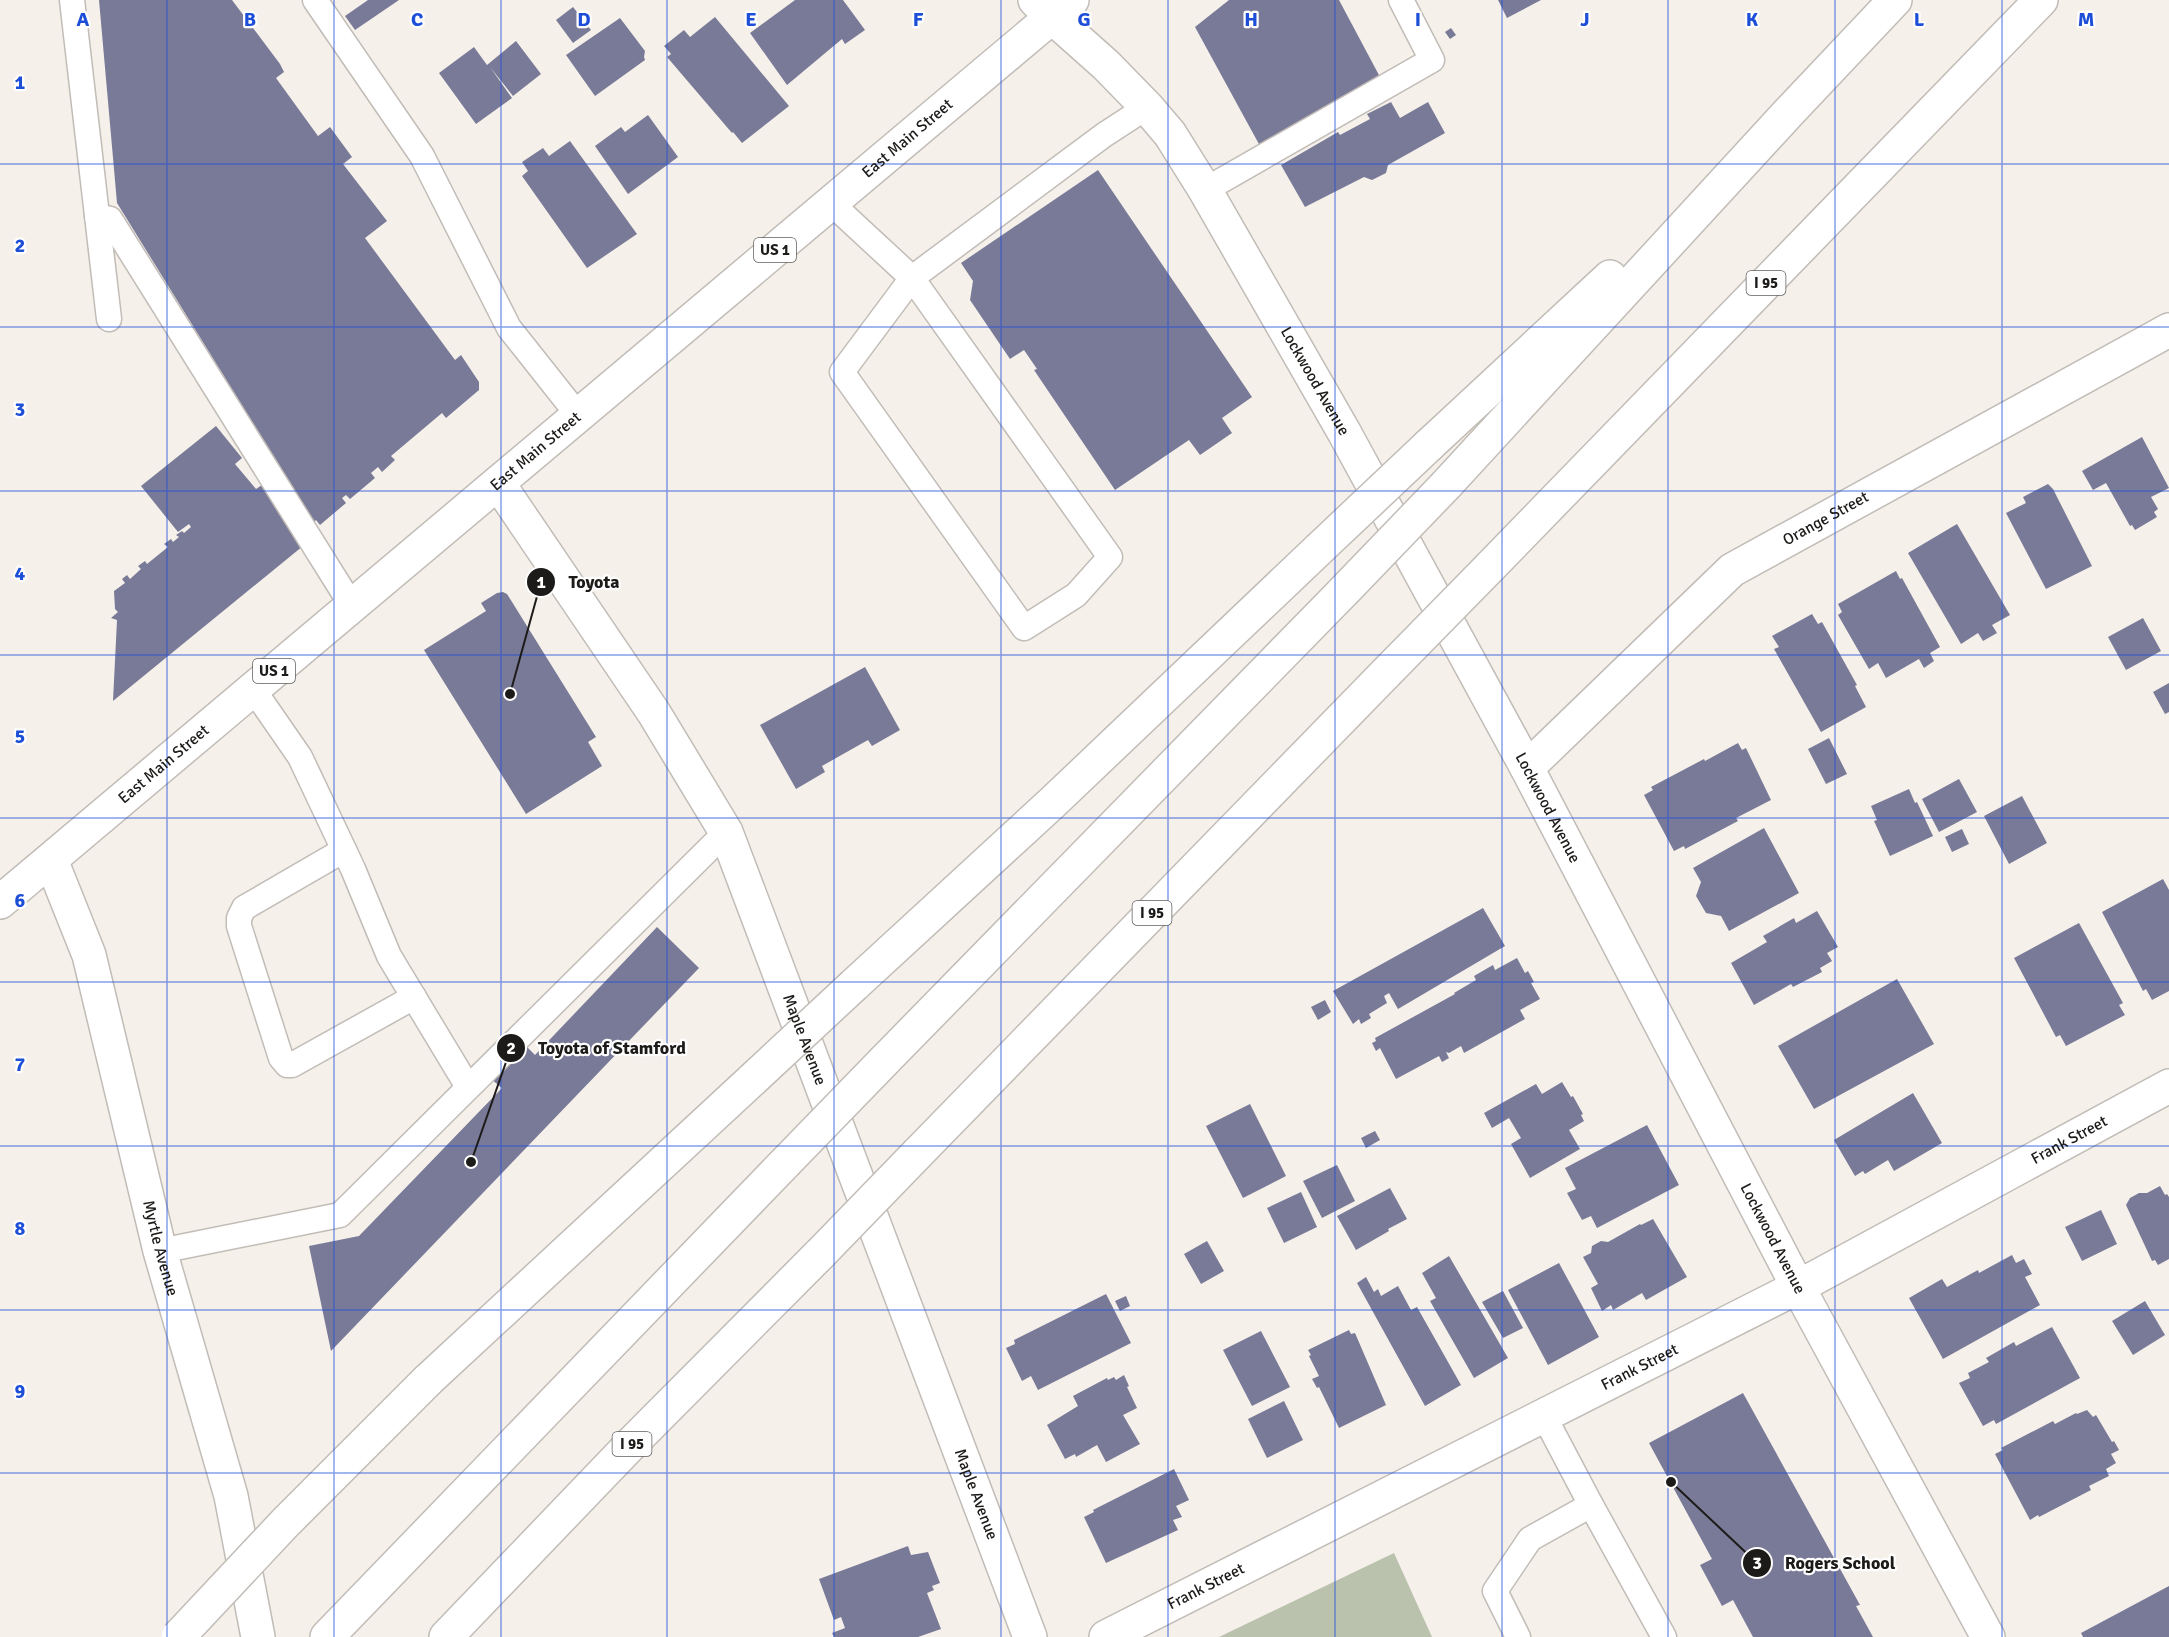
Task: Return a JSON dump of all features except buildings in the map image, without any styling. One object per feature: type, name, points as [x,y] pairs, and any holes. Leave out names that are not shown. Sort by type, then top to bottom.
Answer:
[{"type":"main road","points":[[327,1637],[1446,485],[1895,0]]},
{"type":"main road","name":"I 95","points":[[446,1637],[635,1440],[821,1253],[2041,0]]},
{"type":"main road","name":"East Main Street","points":[[0,902],[831,203],[1053,6]]},
{"type":"main road","name":"Lockwood Avenue","points":[[1053,6],[1170,134],[1205,190],[1344,432],[1527,768],[1798,1287],[1988,1637]]},
{"type":"main road","points":[[178,1637],[285,1522],[428,1380],[1053,802],[1428,446],[1790,111]]},
{"type":"main road","name":"Orange Street","points":[[1527,768],[1732,570],[2169,330]]},
{"type":"main road","name":"Maple Avenue","points":[[498,483],[654,713],[726,832],[1030,1637]]},
{"type":"main road","name":"Myrtle Avenue","points":[[51,860],[89,955],[160,1251],[231,1496],[258,1637]]},
{"type":"main road","name":"Frank Street","points":[[1106,1637],[1798,1287],[2169,1086]]},
{"type":"lane","points":[[72,0],[109,319]]},
{"type":"lane","points":[[315,0],[422,156],[509,327],[578,415]]},
{"type":"lane","points":[[1205,190],[1432,60],[1401,0]]},
{"type":"lane","points":[[831,203],[912,278],[1110,557],[1076,595],[1024,628],[842,372],[912,278],[1104,135],[1147,107]]},
{"type":"lane","points":[[97,216],[110,219],[352,606]]},
{"type":"lane","points":[[253,690],[300,757],[344,850],[389,956],[468,1087]]},
{"type":"lane","points":[[160,1251],[340,1215],[726,832]]},
{"type":"lane","points":[[344,850],[244,908],[239,918],[239,926],[281,1058],[286,1065],[292,1065],[414,997]]},
{"type":"lane","points":[[1544,1416],[1664,1637]]},
{"type":"lane","points":[[1518,1637],[1495,1591],[1530,1539],[1591,1505]]},
{"type":"green space","points":[[1394,1553],[1432,1637],[1219,1637]]},
{"type":"place","name":"Toyota","points":[[510,694]]},
{"type":"place","name":"Toyota of Stamford","points":[[471,1162]]},
{"type":"place","name":"Rogers School","points":[[1671,1482]]}]
